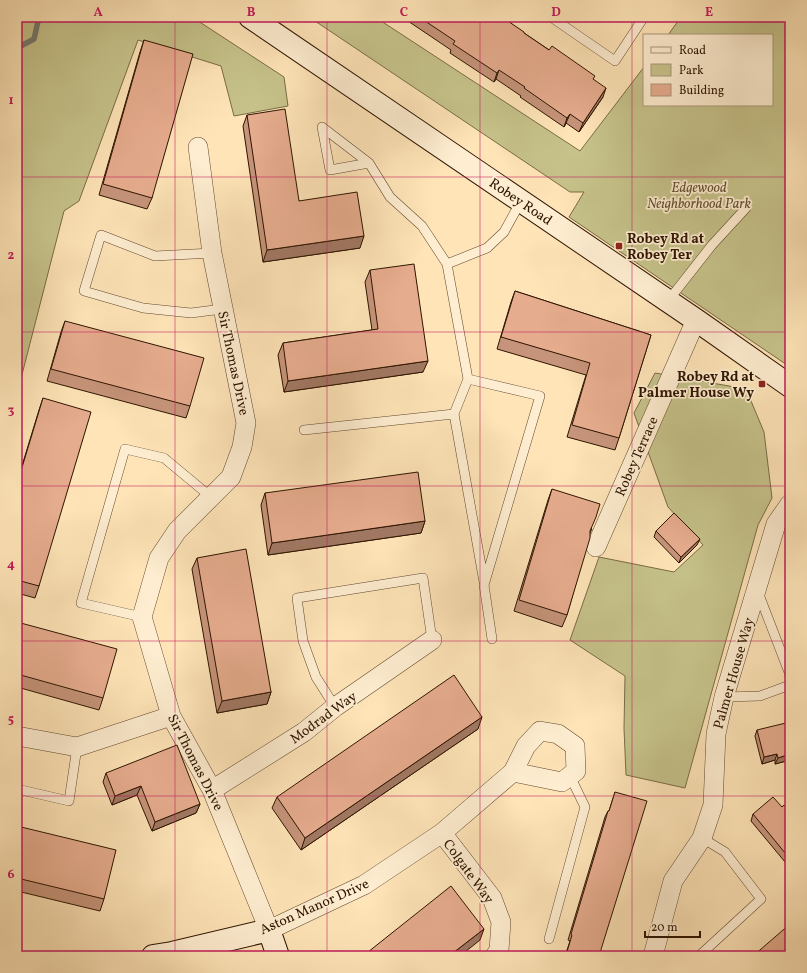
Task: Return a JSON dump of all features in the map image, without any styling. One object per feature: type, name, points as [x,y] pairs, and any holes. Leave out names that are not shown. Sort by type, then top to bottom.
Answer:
[{"type":"street","name":"Robey Road","points":[[250,17],[696,320],[790,386]]},
{"type":"street","name":"Sir Thomas Drive","points":[[198,147],[212,253],[246,423],[242,447],[231,477],[177,531],[159,558],[142,617],[171,716],[212,790],[269,930]]},
{"type":"street","name":"Robey Terrace","points":[[596,547],[696,320]]},
{"type":"street","name":"Palmer House Way","points":[[653,956],[673,881],[702,838],[713,805],[716,734],[724,697],[776,524],[790,504]]},
{"type":"street","name":"Modrad Way","points":[[212,790],[304,732],[335,707],[432,640]]},
{"type":"street","points":[[17,736],[77,747],[171,716]]},
{"type":"street","name":"Aston Manor Drive","points":[[153,956],[172,953],[269,930],[364,885],[442,833],[513,772],[526,746],[540,731],[558,734],[575,746],[576,771],[570,776]]},
{"type":"street","points":[[513,772],[562,782],[570,776]]},
{"type":"street","name":"Colgate Way","points":[[442,833],[492,898],[501,922],[499,950],[495,956]]},
{"type":"street","points":[[269,930],[278,956]]},
{"type":"lane","points":[[551,17],[615,61],[644,17]]},
{"type":"lane","points":[[369,163],[330,170],[322,127],[369,163],[390,197],[422,226],[447,264],[468,379],[454,414],[492,639]]},
{"type":"lane","points":[[447,264],[487,248],[504,232],[521,202]]},
{"type":"lane","points":[[668,301],[712,245],[746,208]]},
{"type":"lane","points":[[212,253],[155,256],[101,235],[84,291],[143,308],[191,313],[222,308]]},
{"type":"lane","points":[[468,379],[540,396],[484,585]]},
{"type":"lane","points":[[304,430],[454,414]]},
{"type":"lane","points":[[142,617],[80,603],[125,449],[164,458],[211,497]]},
{"type":"lane","points":[[335,707],[316,677],[310,663],[303,641],[297,598],[423,578],[432,640]]},
{"type":"lane","points":[[757,589],[790,675]]},
{"type":"lane","points":[[724,697],[760,696],[790,685]]},
{"type":"lane","points":[[17,789],[69,801],[77,747]]},
{"type":"lane","points":[[549,939],[585,807],[570,776]]},
{"type":"lane","points":[[699,956],[761,899],[725,852],[702,838]]},
{"type":"green space","points":[[17,17],[192,17],[284,77],[288,106],[234,116],[221,66],[138,40],[79,201],[64,211],[17,394]]},
{"type":"green space","name":"Edgewood Neighborhood Park","points":[[309,17],[375,17],[580,151],[643,68],[643,106],[773,106],[773,34],[669,34],[681,17],[790,17],[790,367],[569,217],[584,192],[570,192]]},
{"type":"green space","points":[[655,373],[746,389],[764,432],[772,498],[758,525],[685,788],[626,775],[624,728],[625,676],[570,640],[599,557],[674,572],[703,545],[668,507],[634,413]]},
{"type":"building","points":[[419,17],[502,17],[549,50],[552,46],[595,76],[593,79],[606,88],[583,123],[570,114],[567,118],[499,70],[497,73],[453,44],[455,41]]},
{"type":"building","points":[[144,40],[193,54],[152,198],[103,184]]},
{"type":"building","points":[[285,109],[299,201],[357,192],[364,236],[267,250],[247,115]]},
{"type":"building","points":[[414,264],[428,361],[288,381],[283,343],[378,329],[370,270]]},
{"type":"building","points":[[515,291],[651,335],[619,438],[572,425],[590,363],[501,337]]},
{"type":"building","points":[[65,321],[204,358],[190,406],[51,369]]},
{"type":"building","points":[[43,398],[91,412],[39,586],[17,580],[17,484]]},
{"type":"building","points":[[418,472],[425,521],[272,543],[265,493]]},
{"type":"building","points":[[552,489],[600,504],[590,531],[590,538],[567,615],[519,600]]},
{"type":"building","points":[[674,513],[700,539],[681,557],[656,531]]},
{"type":"building","points":[[246,549],[271,692],[222,701],[197,558]]},
{"type":"building","points":[[17,622],[117,649],[103,698],[17,674]]},
{"type":"building","points":[[454,675],[482,717],[305,838],[277,797]]},
{"type":"building","points":[[790,722],[790,754],[778,758],[777,754],[764,757],[757,730]]},
{"type":"building","points":[[177,745],[200,804],[155,822],[141,786],[115,796],[106,773]]},
{"type":"building","points":[[615,792],[647,801],[599,956],[569,956],[566,955],[572,935],[571,934]]},
{"type":"building","points":[[773,797],[782,807],[784,805],[790,811],[790,859],[753,814]]},
{"type":"building","points":[[17,826],[116,850],[104,899],[17,878]]},
{"type":"building","points":[[451,886],[484,929],[449,956],[363,956]]},
{"type":"building","points":[[790,924],[790,956],[753,956]]},
{"type":"waterway","points":[[17,48],[34,39],[39,17]]},
{"type":"place","name":"Robey Rd at Robey Ter","points":[[619,246]]},
{"type":"place","name":"Robey Rd at Palmer House Wy","points":[[762,384]]}]
